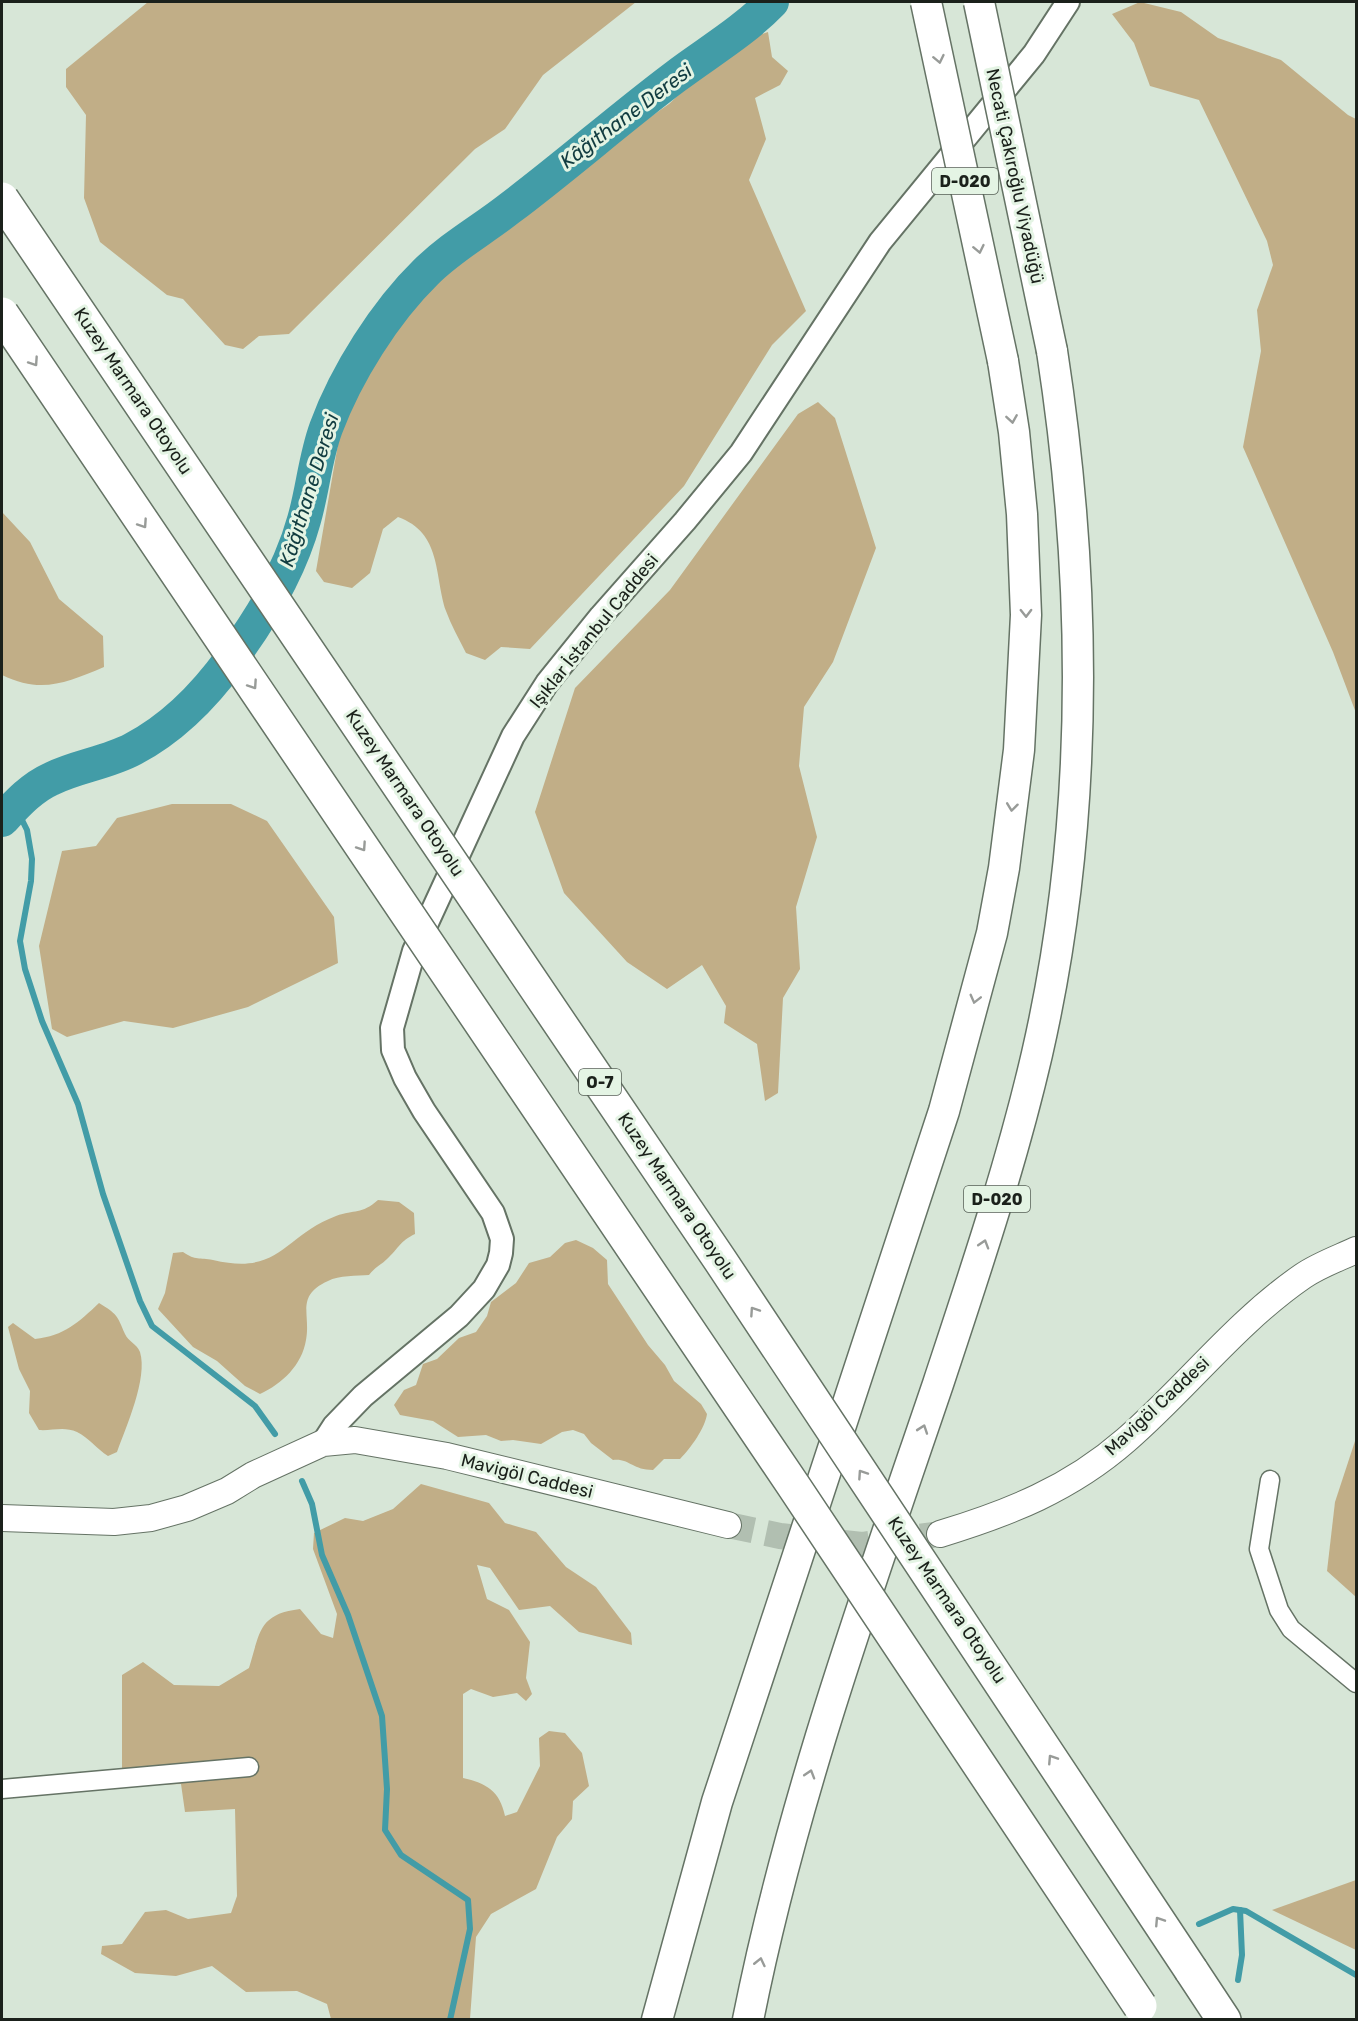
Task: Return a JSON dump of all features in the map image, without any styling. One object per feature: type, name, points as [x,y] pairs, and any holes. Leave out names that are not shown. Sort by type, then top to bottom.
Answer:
[{"type":"highway","name":"D-020","points":[[657,2019],[717,1802],[944,1111],[992,933],[1004,868],[1019,750],[1026,615],[1020,491],[1003,361],[926,2]]},
{"type":"highway","name":"Necati Çakıroğlu Viyadüğü","points":[[748,2019],[790,1840],[978,1263],[1024,1106],[1048,994],[1072,837],[1079,700],[1079,619],[1074,520],[1066,439],[1052,351],[979,2]]},
{"type":"highway","name":"Kuzey Marmara Otoyolu","points":[[2,199],[720,1260],[1224,2019]]},
{"type":"highway","points":[[2,314],[793,1485],[1144,2013]]},
{"type":"main road","name":"Mavigöl Caddesi","points":[[940,1534],[1003,1515],[1072,1480],[1125,1441],[1222,1345],[1304,1276],[1356,1250]]},
{"type":"main road","name":"Mavigöl Caddesi","points":[[2,1518],[114,1522],[151,1518],[187,1508],[227,1491],[253,1475],[324,1443],[355,1440],[447,1456],[728,1526]]},
{"type":"street","name":"Işıklar İstanbul Caddesi","points":[[324,1443],[334,1426],[363,1396],[459,1316],[484,1288],[498,1265],[502,1239],[494,1213],[424,1111],[405,1078],[393,1050],[392,1028],[414,951],[513,736],[547,684],[601,616],[741,453],[880,242],[1034,54],[1068,2]]},
{"type":"street","points":[[1270,1480],[1259,1548],[1279,1610],[1291,1629],[1356,1683]]},
{"type":"street","points":[[2,1789],[249,1767]]},
{"type":"shaded area","points":[[148,2],[636,2],[543,75],[505,129],[475,149],[289,334],[259,336],[243,349],[225,345],[183,299],[167,295],[100,242],[84,198],[86,115],[66,87],[66,69]]},
{"type":"shaded area","points":[[1140,2],[1181,12],[1218,38],[1281,60],[1348,115],[1356,119],[1356,713],[1333,652],[1243,447],[1261,351],[1257,310],[1273,265],[1267,241],[1199,100],[1150,86],[1134,43],[1112,14]]},
{"type":"shaded area","points":[[768,32],[772,57],[788,71],[780,85],[755,98],[766,139],[749,180],[806,311],[772,345],[684,486],[530,649],[501,647],[485,660],[466,653],[446,611],[434,556],[429,544],[412,524],[398,517],[383,529],[370,573],[352,588],[324,582],[316,571],[342,421],[385,329],[477,237],[669,104],[732,44]]},
{"type":"shaded area","points":[[818,402],[835,418],[876,548],[833,662],[804,707],[799,766],[817,837],[796,907],[800,969],[783,998],[778,1093],[765,1101],[757,1044],[724,1023],[726,1006],[702,965],[667,989],[627,962],[564,893],[535,812],[575,688],[670,590],[798,414]]},
{"type":"shaded area","points":[[2,512],[30,542],[59,599],[103,636],[104,667],[65,682],[41,685],[16,681],[2,675]]},
{"type":"shaded area","points":[[172,804],[231,804],[267,821],[334,917],[338,963],[248,1007],[173,1028],[124,1021],[67,1037],[52,1029],[39,946],[62,851],[96,846],[117,818]]},
{"type":"shaded area","points":[[378,1200],[399,1202],[414,1213],[415,1234],[403,1242],[369,1275],[332,1279],[311,1293],[306,1306],[306,1340],[300,1358],[290,1373],[276,1385],[260,1394],[245,1386],[217,1361],[193,1347],[158,1309],[165,1293],[173,1253],[183,1252],[195,1258],[236,1264],[253,1263],[280,1252],[318,1224],[336,1216],[362,1210]]},
{"type":"shaded area","points":[[576,1240],[593,1248],[607,1260],[608,1284],[674,1381],[701,1404],[707,1414],[697,1438],[680,1459],[664,1459],[653,1470],[646,1469],[613,1460],[591,1443],[584,1434],[573,1430],[562,1432],[541,1444],[513,1440],[501,1441],[486,1435],[458,1437],[433,1421],[400,1415],[394,1405],[404,1390],[416,1385],[423,1364],[437,1359],[459,1338],[476,1332],[487,1316],[491,1302],[516,1283],[529,1263],[550,1257],[565,1243]]},
{"type":"shaded area","points":[[99,1303],[116,1315],[126,1336],[139,1349],[142,1363],[139,1388],[117,1452],[108,1456],[85,1437],[72,1430],[39,1430],[29,1413],[30,1391],[19,1369],[8,1327],[13,1323],[35,1339],[54,1335],[70,1327]]},
{"type":"shaded area","points":[[1356,1438],[1356,1597],[1327,1571],[1335,1502]]},
{"type":"shaded area","points":[[421,1484],[489,1503],[505,1523],[536,1532],[566,1567],[596,1587],[631,1633],[632,1645],[579,1632],[550,1606],[519,1610],[490,1568],[477,1565],[487,1599],[509,1610],[530,1642],[526,1678],[532,1694],[526,1701],[517,1693],[493,1697],[471,1689],[463,1694],[463,1778],[491,1789],[500,1800],[505,1816],[517,1812],[540,1766],[539,1738],[549,1731],[565,1733],[582,1753],[589,1786],[573,1801],[572,1819],[557,1837],[536,1889],[491,1914],[476,1937],[470,2019],[331,2019],[327,2004],[297,1991],[246,1992],[212,1966],[176,1976],[135,1973],[101,1954],[102,1946],[122,1944],[145,1912],[166,1910],[188,1919],[231,1913],[237,1896],[235,1809],[185,1812],[181,1784],[122,1786],[122,1675],[143,1662],[174,1685],[219,1686],[249,1668],[259,1635],[268,1621],[276,1615],[300,1609],[321,1634],[333,1638],[337,1614],[313,1549],[314,1533],[345,1518],[363,1521],[393,1509]]},
{"type":"shaded area","points":[[1356,1880],[1356,1950],[1272,1910]]},
{"type":"waterway","name":"Kâğıthane Deresi","points":[[2,820],[24,797],[44,783],[71,771],[123,754],[148,741],[187,710],[221,672],[264,610],[291,557],[307,508],[322,439],[344,386],[382,325],[426,272],[531,192],[633,109],[737,32],[772,2]]},
{"type":"waterway","points":[[19,814],[27,830],[32,859],[31,881],[20,941],[25,969],[42,1021],[78,1104],[103,1194],[140,1301],[152,1326],[255,1406],[275,1434]]},
{"type":"waterway","points":[[302,1481],[312,1504],[322,1555],[348,1615],[382,1716],[387,1789],[385,1830],[401,1855],[468,1900],[470,1929],[450,2020]]},
{"type":"waterway","points":[[1199,1924],[1233,1909],[1246,1911],[1356,1975]]},
{"type":"waterway","points":[[1238,1980],[1242,1955],[1240,1910]]},
{"type":"tunnel","points":[[728,1525],[780,1536],[862,1545],[940,1534]]}]
